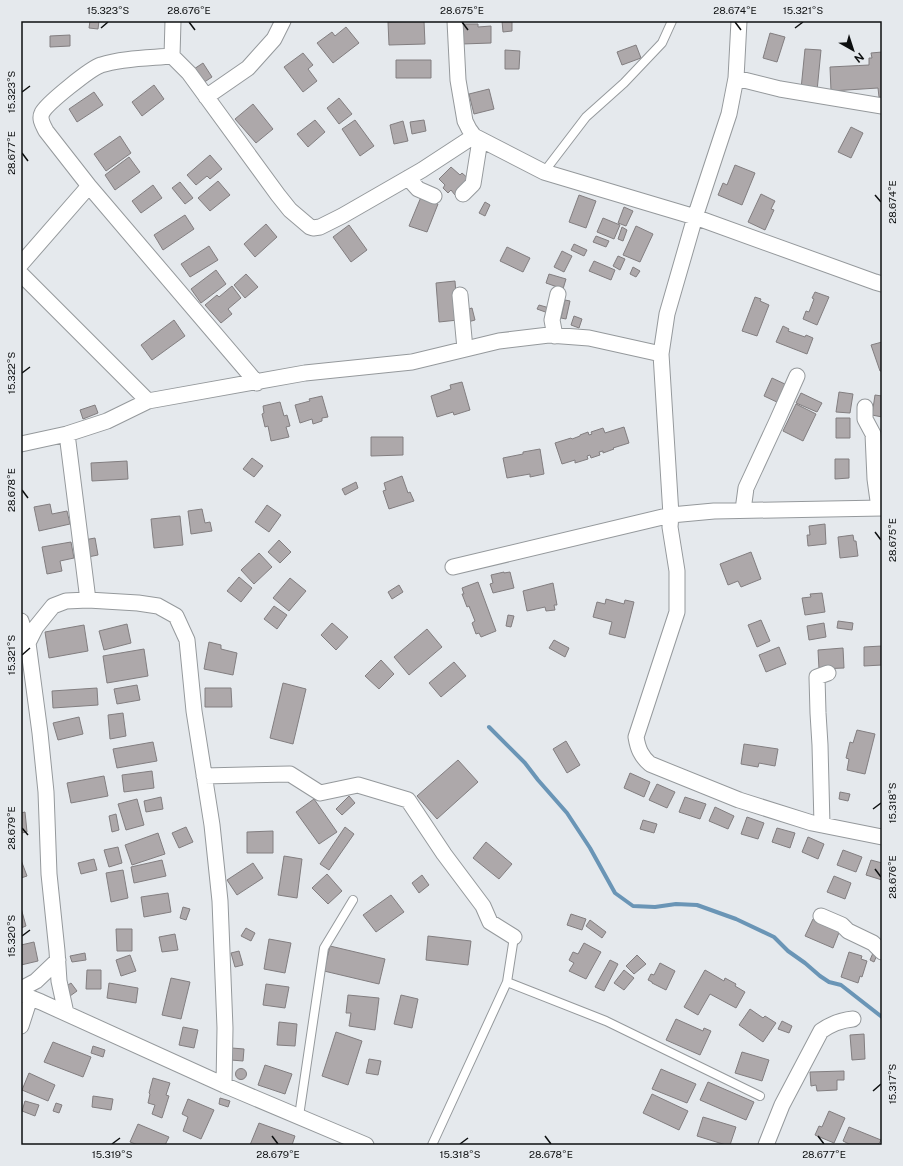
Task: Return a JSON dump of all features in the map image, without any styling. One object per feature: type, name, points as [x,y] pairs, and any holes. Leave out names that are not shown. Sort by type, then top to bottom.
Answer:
[{"type":"street","points":[[172,21],[172,56],[189,73],[290,210],[310,227],[320,227],[336,219],[477,138]]},
{"type":"street","points":[[206,97],[248,68],[274,39],[283,21]]},
{"type":"street","points":[[455,21],[458,80],[465,121],[469,129],[477,138],[544,172],[695,217],[882,284]]},
{"type":"street","points":[[739,21],[736,78],[729,114],[695,217],[667,314],[661,354],[671,515],[670,526],[677,571],[676,612],[636,737],[638,750],[643,758],[650,764],[739,800],[822,825],[882,837]]},
{"type":"street","points":[[172,56],[118,61],[100,65],[89,71],[52,102],[41,114],[41,121],[46,131],[89,186],[257,382]]},
{"type":"street","points":[[736,78],[780,89],[882,106]]},
{"type":"street","points":[[463,194],[473,184],[475,178],[477,138]]},
{"type":"street","points":[[408,178],[418,189],[434,196]]},
{"type":"street","points":[[21,264],[89,186]]},
{"type":"street","points":[[21,274],[148,401]]},
{"type":"street","points":[[555,336],[552,320],[558,294]]},
{"type":"street","points":[[460,295],[466,349]]},
{"type":"street","points":[[21,444],[67,434],[107,421],[148,401],[305,373],[412,362],[499,341],[549,335],[589,338],[661,354]]},
{"type":"street","points":[[743,510],[746,488],[778,421],[797,376]]},
{"type":"street","points":[[453,566],[671,515],[743,510],[881,508],[875,479],[873,434],[865,419],[865,407]]},
{"type":"street","points":[[67,434],[88,600]]},
{"type":"street","points":[[25,644],[52,606],[66,601],[88,600],[138,603],[158,606],[176,616],[187,640],[194,711],[212,825],[220,901],[225,1028],[224,1086]]},
{"type":"street","points":[[21,621],[40,732],[45,785],[49,874],[59,981],[66,1013]]},
{"type":"street","points":[[822,825],[817,677],[828,673]]},
{"type":"street","points":[[204,776],[290,774],[320,793],[358,785],[408,800],[444,854],[483,906],[490,922],[514,937]]},
{"type":"street","points":[[822,916],[842,925],[848,931],[873,943],[882,952]]},
{"type":"street","points":[[21,1026],[24,993],[58,960]]},
{"type":"street","points":[[24,993],[224,1086],[366,1145]]},
{"type":"street","points":[[766,1145],[782,1105],[821,1031],[830,1025],[854,1019]]},
{"type":"lane","points":[[544,172],[586,117],[624,83],[662,43],[672,21]]},
{"type":"lane","points":[[299,1116],[324,948],[353,900]]},
{"type":"lane","points":[[432,1145],[507,982],[514,937]]},
{"type":"lane","points":[[507,982],[606,1021],[760,1096]]},
{"type":"building","points":[[90,21],[99,21],[98,29],[89,28]]},
{"type":"building","points":[[424,21],[425,44],[389,45],[388,22]]},
{"type":"building","points":[[502,21],[512,21],[512,31],[503,32]]},
{"type":"building","points":[[462,24],[478,24],[478,27],[491,26],[491,43],[462,44]]},
{"type":"building","points":[[346,27],[359,43],[333,63],[317,43],[332,32],[335,36]]},
{"type":"building","points":[[770,33],[785,37],[777,62],[763,58]]},
{"type":"building","points":[[70,35],[70,46],[50,47],[50,36]]},
{"type":"building","points":[[636,45],[641,58],[622,65],[617,52]]},
{"type":"building","points":[[805,49],[821,50],[817,91],[801,89]]},
{"type":"building","points":[[505,50],[520,51],[519,69],[505,69]]},
{"type":"building","points":[[882,52],[882,97],[879,97],[878,88],[831,91],[830,67],[869,65],[869,58],[872,58],[871,53]]},
{"type":"building","points":[[303,53],[313,65],[308,69],[317,81],[303,92],[284,67]]},
{"type":"building","points":[[396,60],[431,60],[431,78],[396,78]]},
{"type":"building","points":[[203,63],[212,77],[203,83],[194,69]]},
{"type":"building","points":[[154,85],[164,99],[142,116],[132,102]]},
{"type":"building","points":[[489,89],[494,109],[474,114],[469,94]]},
{"type":"building","points":[[94,92],[103,105],[77,122],[69,109]]},
{"type":"building","points":[[339,98],[352,114],[339,124],[327,108]]},
{"type":"building","points":[[253,104],[273,129],[256,143],[235,119]]},
{"type":"building","points":[[315,120],[325,132],[308,147],[297,134]]},
{"type":"building","points":[[355,120],[374,146],[360,156],[342,129]]},
{"type":"building","points":[[424,120],[426,131],[412,134],[410,122]]},
{"type":"building","points":[[403,121],[408,141],[394,144],[390,125]]},
{"type":"building","points":[[851,127],[863,133],[851,158],[838,152]]},
{"type":"building","points":[[120,136],[131,153],[106,171],[94,154]]},
{"type":"building","points":[[210,155],[222,169],[210,179],[207,176],[196,185],[187,175]]},
{"type":"building","points":[[129,157],[140,172],[115,190],[105,175]]},
{"type":"building","points":[[735,165],[755,173],[742,205],[718,195],[723,183],[727,185]]},
{"type":"building","points":[[451,167],[460,175],[462,173],[470,180],[455,195],[451,190],[448,193],[443,188],[445,185],[439,179]]},
{"type":"building","points":[[218,181],[230,195],[210,211],[198,198]]},
{"type":"building","points":[[180,182],[193,198],[185,204],[172,188]]},
{"type":"building","points":[[153,185],[162,198],[141,213],[132,201]]},
{"type":"building","points":[[761,194],[775,201],[771,209],[774,210],[765,230],[748,222]]},
{"type":"building","points":[[579,195],[596,201],[586,228],[569,222]]},
{"type":"building","points":[[421,197],[438,204],[427,232],[409,226]]},
{"type":"building","points":[[485,202],[490,205],[485,216],[479,213]]},
{"type":"building","points":[[624,207],[633,211],[626,226],[618,223]]},
{"type":"building","points":[[185,215],[194,229],[163,250],[154,235]]},
{"type":"building","points":[[603,218],[620,225],[614,239],[597,232]]},
{"type":"building","points":[[266,224],[277,237],[255,257],[244,244]]},
{"type":"building","points":[[349,225],[367,250],[351,262],[333,237]]},
{"type":"building","points":[[636,226],[653,234],[640,262],[623,255]]},
{"type":"building","points":[[622,227],[627,230],[623,241],[618,239]]},
{"type":"building","points":[[596,236],[609,241],[606,247],[593,242]]},
{"type":"building","points":[[574,244],[587,250],[584,256],[571,250]]},
{"type":"building","points":[[209,246],[218,260],[190,277],[181,264]]},
{"type":"building","points":[[507,247],[530,258],[523,272],[500,261]]},
{"type":"building","points":[[562,251],[572,256],[564,272],[554,267]]},
{"type":"building","points":[[618,256],[625,259],[620,270],[613,266]]},
{"type":"building","points":[[594,261],[615,270],[611,280],[589,271]]},
{"type":"building","points":[[633,267],[640,271],[636,277],[630,274]]},
{"type":"building","points":[[216,270],[226,284],[201,303],[191,289]]},
{"type":"building","points":[[246,274],[258,287],[245,298],[234,285]]},
{"type":"building","points":[[549,274],[566,279],[563,289],[546,283]]},
{"type":"building","points":[[455,281],[458,320],[439,322],[436,283]]},
{"type":"building","points":[[232,286],[241,298],[228,309],[232,314],[221,323],[205,305],[217,295],[219,297]]},
{"type":"building","points":[[815,292],[829,297],[817,325],[803,319],[806,311],[809,312]]},
{"type":"building","points":[[755,297],[761,299],[760,301],[769,305],[757,336],[742,331]]},
{"type":"building","points":[[565,300],[570,301],[566,319],[561,318]]},
{"type":"building","points":[[539,305],[553,309],[551,314],[537,309]]},
{"type":"building","points":[[472,308],[475,320],[468,322],[465,310]]},
{"type":"building","points":[[574,316],[582,319],[579,328],[571,325]]},
{"type":"building","points":[[174,320],[185,336],[152,360],[141,345]]},
{"type":"building","points":[[783,326],[789,329],[788,331],[813,338],[807,354],[776,342]]},
{"type":"building","points":[[882,342],[882,371],[880,371],[871,345]]},
{"type":"building","points":[[772,378],[787,385],[779,403],[764,396]]},
{"type":"building","points":[[462,382],[470,410],[454,415],[453,412],[437,417],[431,396],[451,389],[450,385]]},
{"type":"building","points":[[839,392],[853,394],[850,413],[836,412]]},
{"type":"building","points":[[801,393],[822,403],[817,412],[796,403]]},
{"type":"building","points":[[875,395],[882,396],[882,417],[872,415]]},
{"type":"building","points":[[322,396],[328,417],[322,418],[322,421],[313,424],[312,419],[300,423],[295,405],[310,401],[309,399]]},
{"type":"building","points":[[280,402],[284,416],[287,415],[290,426],[286,427],[289,437],[271,441],[268,426],[265,427],[262,414],[264,413],[263,406]]},
{"type":"building","points":[[796,404],[816,414],[803,441],[783,431]]},
{"type":"building","points":[[95,405],[98,413],[83,419],[80,410]]},
{"type":"building","points":[[836,418],[850,418],[850,438],[836,438]]},
{"type":"building","points":[[624,427],[629,443],[603,453],[603,451],[599,452],[600,455],[591,458],[590,455],[587,456],[588,459],[575,463],[575,460],[562,464],[555,443],[571,438],[572,439],[588,432],[589,435],[592,434],[591,432],[603,428],[605,433]]},
{"type":"building","points":[[371,437],[403,437],[403,455],[371,456]]},
{"type":"building","points":[[540,449],[544,474],[530,477],[530,474],[507,478],[503,458]]},
{"type":"building","points":[[252,458],[263,466],[254,477],[243,469]]},
{"type":"building","points":[[835,459],[849,459],[849,478],[835,479]]},
{"type":"building","points":[[127,461],[128,479],[92,481],[91,463]]},
{"type":"building","points":[[402,476],[408,493],[410,492],[414,501],[389,509],[383,491],[386,490],[384,483]]},
{"type":"building","points":[[356,482],[358,488],[345,495],[342,489]]},
{"type":"building","points":[[50,504],[52,514],[67,511],[70,524],[39,531],[34,507]]},
{"type":"building","points":[[267,505],[281,515],[269,532],[255,522]]},
{"type":"building","points":[[202,509],[205,523],[210,522],[212,531],[191,534],[188,511]]},
{"type":"building","points":[[180,516],[183,545],[154,548],[151,519]]},
{"type":"building","points":[[825,524],[826,544],[808,546],[807,535],[810,535],[809,526]]},
{"type":"building","points":[[853,535],[854,541],[856,541],[858,556],[840,558],[838,537]]},
{"type":"building","points":[[95,538],[98,555],[88,557],[84,540]]},
{"type":"building","points":[[279,540],[291,552],[280,563],[268,552]]},
{"type":"building","points":[[71,542],[74,558],[60,561],[62,571],[47,574],[42,547]]},
{"type":"building","points":[[751,552],[761,579],[741,587],[738,581],[728,585],[720,564]]},
{"type":"building","points":[[259,553],[272,567],[254,584],[241,570]]},
{"type":"building","points":[[510,572],[514,588],[493,593],[490,584],[493,583],[491,575]]},
{"type":"building","points":[[239,577],[252,588],[241,602],[227,591]]},
{"type":"building","points":[[290,578],[306,591],[289,611],[273,598]]},
{"type":"building","points":[[478,582],[496,631],[481,637],[479,633],[476,634],[472,623],[475,621],[462,594],[464,594],[462,588]]},
{"type":"building","points":[[553,583],[557,605],[554,605],[555,610],[546,611],[545,607],[527,611],[523,591]]},
{"type":"building","points":[[399,585],[403,592],[392,599],[388,592]]},
{"type":"building","points":[[822,593],[825,612],[805,615],[802,598],[811,597],[810,594]]},
{"type":"building","points":[[606,599],[624,604],[625,600],[634,602],[625,638],[609,634],[612,622],[593,617],[597,602],[605,604]]},
{"type":"building","points":[[274,606],[287,615],[277,629],[264,619]]},
{"type":"building","points":[[508,615],[514,616],[511,627],[506,626]]},
{"type":"building","points":[[761,620],[770,641],[757,647],[748,625]]},
{"type":"building","points":[[838,621],[853,623],[852,630],[837,628]]},
{"type":"building","points":[[332,623],[348,637],[336,650],[321,635]]},
{"type":"building","points":[[824,623],[826,637],[809,640],[807,626]]},
{"type":"building","points":[[127,624],[131,643],[104,650],[99,631]]},
{"type":"building","points":[[84,625],[88,651],[49,658],[45,632]]},
{"type":"building","points":[[427,629],[442,647],[409,675],[394,657]]},
{"type":"building","points":[[554,640],[569,648],[565,657],[549,648]]},
{"type":"building","points":[[209,642],[221,645],[221,649],[237,653],[233,675],[204,669]]},
{"type":"building","points":[[882,646],[882,665],[864,666],[864,647]]},
{"type":"building","points":[[779,647],[786,664],[766,672],[759,655]]},
{"type":"building","points":[[843,648],[844,668],[819,669],[818,650]]},
{"type":"building","points":[[144,649],[148,676],[107,683],[103,656]]},
{"type":"building","points":[[381,660],[394,674],[379,689],[365,676]]},
{"type":"building","points":[[454,662],[466,676],[441,697],[429,683]]},
{"type":"building","points":[[283,683],[306,689],[293,744],[270,738]]},
{"type":"building","points":[[137,685],[140,700],[117,704],[114,689]]},
{"type":"building","points":[[97,688],[98,705],[53,708],[52,691]]},
{"type":"building","points":[[205,688],[231,688],[232,707],[205,707]]},
{"type":"building","points":[[123,713],[126,736],[110,739],[108,715]]},
{"type":"building","points":[[79,717],[83,734],[58,740],[53,723]]},
{"type":"building","points":[[857,730],[875,734],[865,774],[847,770],[849,759],[846,758],[850,742],[853,743]]},
{"type":"building","points":[[566,741],[580,765],[567,773],[553,749]]},
{"type":"building","points":[[153,742],[157,761],[117,768],[113,749]]},
{"type":"building","points":[[744,744],[778,749],[775,766],[759,763],[758,767],[741,764]]},
{"type":"building","points":[[458,760],[478,782],[437,819],[417,796]]},
{"type":"building","points":[[152,771],[154,788],[124,792],[122,775]]},
{"type":"building","points":[[630,773],[650,782],[644,797],[624,788]]},
{"type":"building","points":[[104,776],[108,796],[71,803],[67,783]]},
{"type":"building","points":[[657,784],[675,792],[667,808],[649,800]]},
{"type":"building","points":[[840,792],[850,794],[848,801],[839,799]]},
{"type":"building","points":[[349,796],[355,803],[342,815],[336,809]]},
{"type":"building","points":[[161,797],[163,809],[146,812],[144,801]]},
{"type":"building","points":[[685,797],[706,804],[700,819],[679,812]]},
{"type":"building","points":[[137,799],[144,825],[126,830],[118,804]]},
{"type":"building","points":[[314,799],[337,832],[319,844],[296,812]]},
{"type":"building","points":[[715,807],[734,816],[728,829],[709,821]]},
{"type":"building","points":[[25,812],[27,832],[21,833],[21,813]]},
{"type":"building","points":[[116,814],[119,830],[112,832],[109,816]]},
{"type":"building","points":[[747,817],[764,823],[758,839],[741,834]]},
{"type":"building","points":[[643,820],[657,824],[654,833],[640,829]]},
{"type":"building","points":[[186,827],[193,842],[179,848],[172,833]]},
{"type":"building","points":[[345,827],[354,834],[329,870],[320,864]]},
{"type":"building","points":[[777,828],[795,833],[790,848],[772,842]]},
{"type":"building","points":[[273,831],[273,853],[247,853],[247,832]]},
{"type":"building","points":[[158,833],[165,854],[132,865],[125,845]]},
{"type":"building","points":[[808,837],[824,844],[818,859],[802,852]]},
{"type":"building","points":[[486,842],[512,864],[499,879],[473,858]]},
{"type":"building","points":[[118,847],[122,863],[109,867],[104,850]]},
{"type":"building","points":[[843,850],[862,857],[856,872],[837,865]]},
{"type":"building","points":[[284,856],[302,859],[297,898],[278,895]]},
{"type":"building","points":[[94,859],[97,870],[81,874],[78,863]]},
{"type":"building","points":[[21,860],[27,876],[21,878]]},
{"type":"building","points":[[162,860],[166,876],[134,883],[131,867]]},
{"type":"building","points":[[871,860],[882,863],[882,880],[866,875]]},
{"type":"building","points":[[253,863],[263,878],[237,895],[227,880]]},
{"type":"building","points":[[123,870],[128,898],[111,902],[106,873]]},
{"type":"building","points":[[327,874],[342,891],[328,904],[312,888]]},
{"type":"building","points":[[422,875],[429,885],[419,893],[412,883]]},
{"type":"building","points":[[834,876],[851,883],[845,899],[827,892]]},
{"type":"building","points":[[168,893],[171,912],[144,917],[141,897]]},
{"type":"building","points":[[391,895],[404,912],[376,932],[363,915]]},
{"type":"building","points":[[183,907],[190,909],[186,920],[180,918]]},
{"type":"building","points":[[21,908],[26,926],[21,928]]},
{"type":"building","points":[[571,914],[586,919],[582,930],[567,925]]},
{"type":"building","points":[[813,919],[840,930],[833,948],[805,936]]},
{"type":"building","points":[[590,920],[606,932],[602,938],[586,926]]},
{"type":"building","points":[[246,928],[255,933],[251,941],[241,936]]},
{"type":"building","points":[[116,929],[132,929],[132,951],[117,951]]},
{"type":"building","points":[[175,934],[178,950],[162,952],[159,937]]},
{"type":"building","points":[[428,936],[471,941],[468,965],[426,960]]},
{"type":"building","points":[[269,939],[291,943],[285,973],[264,969]]},
{"type":"building","points":[[34,942],[38,961],[21,965],[21,945]]},
{"type":"building","points":[[584,943],[601,952],[586,979],[569,971],[574,963],[569,960],[573,952],[578,954]]},
{"type":"building","points":[[330,946],[385,959],[379,984],[324,971]]},
{"type":"building","points":[[239,951],[243,965],[235,967],[231,953]]},
{"type":"building","points":[[849,952],[862,956],[861,959],[867,961],[862,977],[860,976],[858,983],[841,977]]},
{"type":"building","points":[[85,953],[86,960],[72,962],[70,956]]},
{"type":"building","points":[[873,953],[877,955],[874,962],[870,960]]},
{"type":"building","points":[[130,955],[136,971],[121,976],[116,960]]},
{"type":"building","points":[[637,955],[646,964],[634,974],[626,966]]},
{"type":"building","points":[[610,960],[618,964],[604,991],[595,987]]},
{"type":"building","points":[[660,963],[675,971],[666,990],[648,980],[651,974],[654,975]]},
{"type":"building","points":[[87,970],[101,970],[101,989],[86,989]]},
{"type":"building","points":[[624,970],[634,978],[624,990],[614,983]]},
{"type":"building","points":[[705,970],[724,981],[725,978],[736,984],[735,986],[745,992],[736,1008],[710,994],[698,1015],[684,1007]]},
{"type":"building","points":[[171,978],[190,982],[181,1019],[162,1015]]},
{"type":"building","points":[[71,983],[77,991],[70,996],[65,987]]},
{"type":"building","points":[[109,983],[138,988],[136,1003],[107,998]]},
{"type":"building","points":[[266,984],[289,987],[285,1008],[263,1005]]},
{"type":"building","points":[[348,995],[379,998],[375,1030],[349,1026],[351,1013],[346,1013]]},
{"type":"building","points":[[401,995],[418,999],[412,1028],[394,1024]]},
{"type":"building","points":[[750,1009],[763,1018],[765,1016],[776,1023],[763,1042],[739,1025]]},
{"type":"building","points":[[676,1019],[703,1031],[704,1028],[711,1031],[700,1055],[666,1040]]},
{"type":"building","points":[[782,1021],[792,1026],[789,1033],[778,1029]]},
{"type":"building","points":[[279,1022],[297,1024],[295,1046],[277,1045]]},
{"type":"building","points":[[183,1027],[198,1030],[194,1048],[179,1045]]},
{"type":"building","points":[[336,1032],[362,1041],[348,1085],[322,1076]]},
{"type":"building","points":[[864,1034],[865,1059],[852,1060],[850,1035]]},
{"type":"building","points":[[53,1042],[91,1057],[83,1077],[44,1062]]},
{"type":"building","points":[[93,1046],[105,1050],[103,1057],[91,1053]]},
{"type":"building","points":[[232,1048],[244,1049],[243,1061],[231,1060]]},
{"type":"building","points":[[742,1052],[769,1060],[762,1081],[735,1073]]},
{"type":"building","points":[[369,1059],[381,1061],[378,1075],[366,1073]]},
{"type":"building","points":[[265,1065],[292,1074],[285,1094],[258,1085]]},
{"type":"building","points":[[241,1068],[245,1070],[247,1074],[245,1078],[241,1080],[237,1078],[235,1074],[237,1070]]},
{"type":"building","points":[[661,1069],[696,1084],[687,1103],[652,1089]]},
{"type":"building","points":[[844,1071],[844,1080],[837,1080],[837,1090],[817,1091],[816,1085],[811,1086],[810,1072]]},
{"type":"building","points":[[29,1073],[55,1085],[48,1101],[22,1090]]},
{"type":"building","points":[[153,1078],[170,1083],[166,1095],[169,1096],[162,1118],[152,1114],[155,1105],[148,1103]]},
{"type":"building","points":[[708,1082],[754,1102],[746,1120],[700,1100]]},
{"type":"building","points":[[652,1094],[688,1111],[679,1130],[643,1113]]},
{"type":"building","points":[[93,1096],[113,1099],[111,1110],[92,1107]]},
{"type":"building","points":[[220,1098],[230,1101],[228,1107],[219,1104]]},
{"type":"building","points":[[188,1099],[214,1110],[201,1139],[183,1131],[188,1117],[182,1114]]},
{"type":"building","points":[[25,1101],[39,1105],[35,1116],[22,1111]]},
{"type":"building","points":[[56,1103],[62,1105],[59,1113],[53,1111]]},
{"type":"building","points":[[829,1111],[845,1118],[834,1143],[815,1135],[819,1126],[822,1127]]},
{"type":"building","points":[[703,1117],[736,1127],[730,1145],[697,1136]]},
{"type":"building","points":[[259,1123],[295,1136],[292,1145],[250,1145]]},
{"type":"building","points":[[138,1124],[169,1137],[165,1145],[138,1145],[130,1142]]},
{"type":"building","points":[[849,1127],[881,1140],[878,1145],[851,1145],[843,1141]]},
{"type":"waterway","points":[[489,727],[525,763],[567,813],[590,848],[615,893],[633,906],[655,907],[676,904],[697,905],[736,919],[774,937],[788,951],[820,976],[829,982],[841,985],[882,1017]]}]
